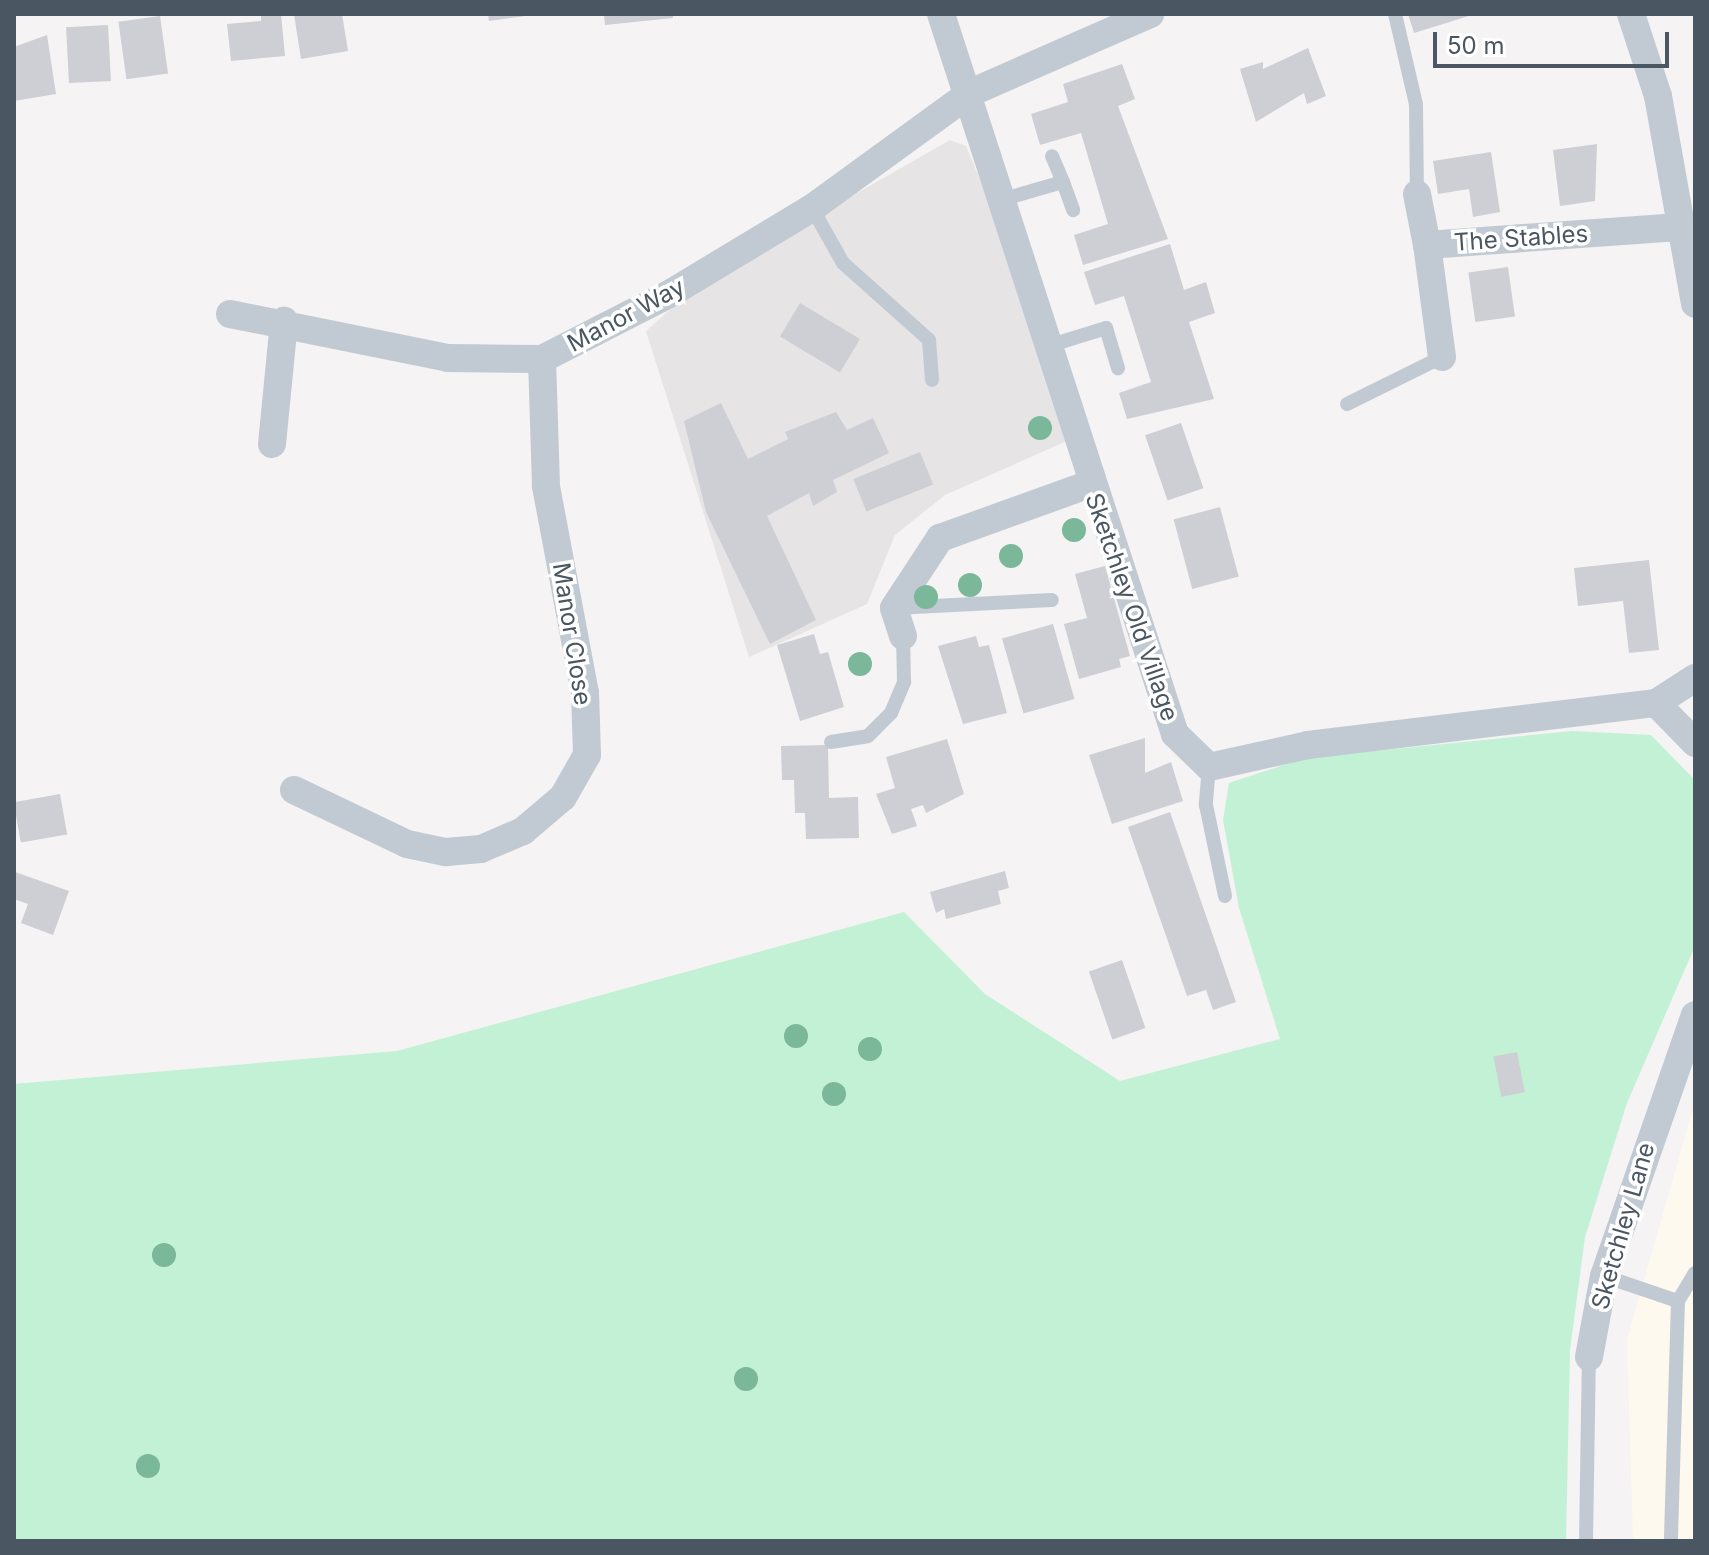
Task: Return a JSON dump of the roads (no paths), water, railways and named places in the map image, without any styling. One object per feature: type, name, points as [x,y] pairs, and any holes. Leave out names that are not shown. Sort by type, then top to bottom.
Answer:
[{"type":"street","name":"Sketchley Old Village","points":[[941,14],[1004,199],[1090,484],[1175,734],[1209,767]]},
{"type":"street","name":"Manor Way","points":[[230,314],[284,321],[448,358],[542,359],[671,293],[812,208],[970,93],[1150,14]]},
{"type":"street","points":[[1631,14],[1658,96],[1695,304]]},
{"type":"street","points":[[1417,194],[1427,245]]},
{"type":"street","name":"The Stables","points":[[1442,357],[1427,245],[1679,227]]},
{"type":"street","points":[[272,444],[284,321]]},
{"type":"street","name":"Manor Close","points":[[294,790],[407,844],[446,852],[481,849],[523,831],[563,797],[587,755],[585,693],[546,486],[542,359]]},
{"type":"street","points":[[903,636],[894,608],[940,538],[1090,484]]},
{"type":"street","points":[[1209,767],[1308,745],[1656,703],[1695,678]]},
{"type":"street","points":[[1656,703],[1695,743]]},
{"type":"street","name":"Sketchley Lane","points":[[1589,1357],[1604,1276],[1695,1015]]},
{"type":"lane","points":[[1395,14],[1416,104],[1417,194]]},
{"type":"lane","points":[[1052,156],[1073,210]]},
{"type":"lane","points":[[1004,199],[1063,182]]},
{"type":"lane","points":[[812,208],[843,263],[929,340],[932,380]]},
{"type":"lane","points":[[1048,346],[1106,328],[1118,368]]},
{"type":"lane","points":[[1347,404],[1442,357]]},
{"type":"lane","points":[[894,608],[1052,600]]},
{"type":"lane","points":[[831,742],[868,736],[891,713],[904,682],[903,636]]},
{"type":"lane","points":[[1209,767],[1206,805],[1225,896]]},
{"type":"lane","points":[[1671,1541],[1678,1301],[1695,1273]]},
{"type":"lane","points":[[1604,1276],[1678,1301]]},
{"type":"lane","name":"Sketchley Lane","points":[[1586,1541],[1589,1357]]}]
